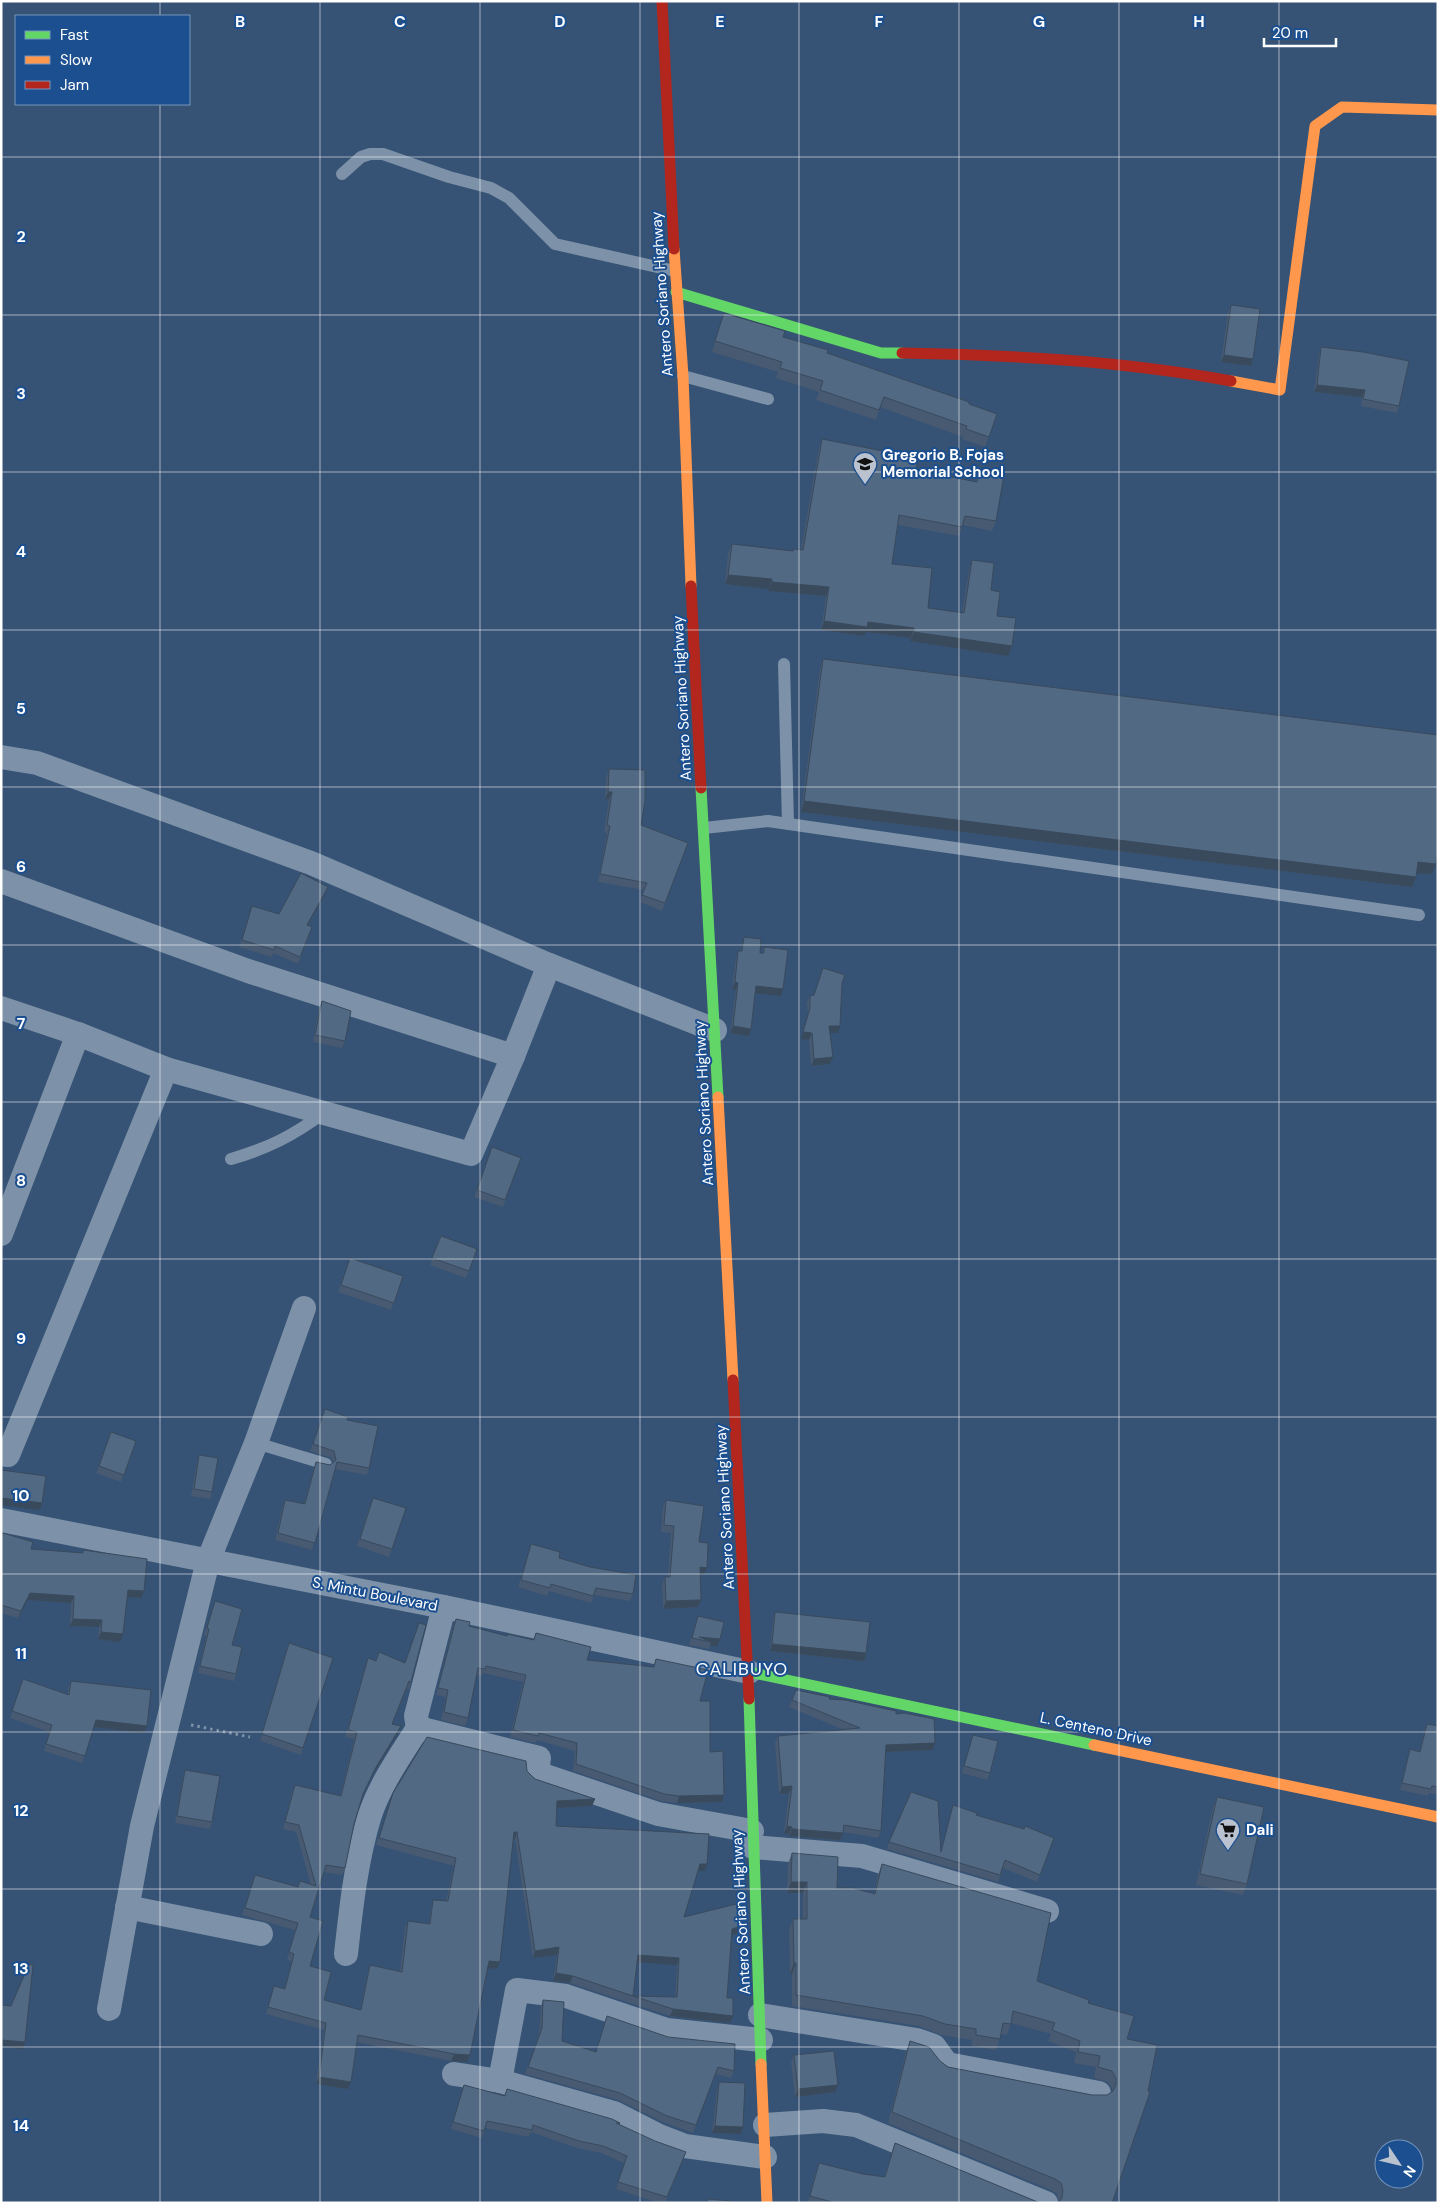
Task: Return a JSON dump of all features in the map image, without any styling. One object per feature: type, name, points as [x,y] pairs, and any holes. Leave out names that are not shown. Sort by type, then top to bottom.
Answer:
[{"type":"main road","name":"Antero Soriano Highway","points":[[662,1],[676,292],[683,376],[695,675],[748,1672],[768,2203]]},
{"type":"main road","points":[[676,292],[881,353],[1013,356],[1181,372],[1280,390],[1315,126],[1342,107],[1438,110]]},
{"type":"main road","name":"L. Centeno Drive","points":[[748,1672],[1438,1816]]},
{"type":"street","points":[[1,757],[37,763],[311,864],[549,965],[715,1030]]},
{"type":"street","points":[[1,881],[248,971],[513,1056]]},
{"type":"street","points":[[1,1008],[78,1034],[166,1069],[470,1154],[513,1056],[549,965]]},
{"type":"street","points":[[1,1234],[78,1034]]},
{"type":"street","points":[[1,1454],[8,1455],[166,1069]]},
{"type":"street","points":[[109,2009],[142,1826],[208,1561],[256,1443],[304,1308]]},
{"type":"street","name":"S. Mintu Boulevard","points":[[1,1520],[444,1608],[748,1672]]},
{"type":"street","points":[[346,1954],[353,1888],[369,1817],[391,1770],[418,1728],[416,1716],[444,1608]]},
{"type":"street","points":[[418,1728],[540,1758],[537,1773],[658,1814],[753,1839],[862,1856],[1047,1911]]},
{"type":"street","points":[[127,1907],[261,1934]]},
{"type":"street","points":[[500,2080],[517,1990],[566,1996],[667,2030],[761,2040]]},
{"type":"street","points":[[760,2015],[917,2040],[934,2046],[947,2064],[1099,2092]]},
{"type":"street","points":[[454,2074],[500,2080],[614,2114],[659,2136],[685,2146],[765,2157]]},
{"type":"street","points":[[765,2125],[823,2121],[856,2125],[1046,2203]]},
{"type":"lane","points":[[342,174],[361,157],[370,154],[383,154],[448,177],[491,188],[509,198],[555,244],[675,271]]},
{"type":"lane","points":[[683,376],[768,399]]},
{"type":"lane","points":[[784,664],[788,824]]},
{"type":"lane","points":[[704,828],[768,821],[1419,916]]},
{"type":"lane","points":[[231,1159],[258,1151],[294,1135],[324,1112]]},
{"type":"lane","points":[[256,1443],[326,1464]]},
{"type":"path","points":[[168,1720],[250,1737]]},
{"type":"building","points":[[1231,305],[1260,309],[1253,359],[1224,355]]},
{"type":"building","points":[[724,313],[785,331],[783,337],[828,350],[827,353],[969,402],[969,404],[997,414],[989,437],[966,429],[967,426],[884,397],[879,410],[820,390],[823,381],[780,368],[782,362],[715,341]]},
{"type":"building","points":[[1321,347],[1363,352],[1409,361],[1399,406],[1363,399],[1365,390],[1317,385]]},
{"type":"building","points":[[822,439],[918,458],[916,470],[977,482],[979,470],[1004,475],[996,521],[965,516],[962,527],[899,515],[892,564],[932,568],[928,608],[964,613],[972,560],[994,563],[991,590],[1000,592],[997,616],[1016,618],[1012,646],[914,632],[914,628],[868,622],[867,627],[824,621],[829,587],[772,582],[772,579],[728,575],[732,544],[793,551],[794,549],[803,550]]},
{"type":"building","points":[[823,659],[1438,735],[1438,851],[1436,864],[1418,862],[1416,877],[804,801]]},
{"type":"building","points":[[609,769],[645,770],[645,801],[641,825],[688,843],[665,903],[642,895],[647,883],[600,874],[610,826],[607,825],[612,792],[608,792]]},
{"type":"building","points":[[301,873],[328,887],[307,925],[312,927],[300,957],[275,946],[274,950],[242,940],[252,906],[279,914]]},
{"type":"building","points":[[744,937],[761,939],[760,953],[764,953],[764,947],[788,950],[783,989],[756,986],[751,1029],[733,1026],[738,983],[735,982],[738,951],[742,951]]},
{"type":"building","points":[[823,968],[845,975],[842,983],[840,1026],[829,1026],[833,1057],[814,1059],[812,1033],[803,1032],[810,1008],[810,996],[814,995]]},
{"type":"building","points":[[322,1001],[351,1011],[345,1041],[315,1035]]},
{"type":"building","points":[[492,1147],[521,1158],[505,1200],[477,1190]]},
{"type":"building","points":[[441,1236],[477,1249],[469,1271],[432,1258]]},
{"type":"building","points":[[350,1258],[403,1276],[394,1303],[341,1285]]},
{"type":"building","points":[[325,1409],[348,1417],[347,1420],[378,1426],[369,1468],[337,1462],[315,1543],[278,1533],[285,1500],[305,1504],[316,1462],[330,1465],[336,1460],[334,1451],[313,1444]]},
{"type":"building","points":[[111,1432],[136,1441],[124,1475],[99,1466]]},
{"type":"building","points":[[199,1455],[218,1458],[212,1492],[194,1489]]},
{"type":"building","points":[[1,1470],[46,1476],[42,1503],[1,1498]]},
{"type":"building","points":[[373,1498],[406,1508],[392,1549],[360,1539]]},
{"type":"building","points":[[666,1500],[704,1506],[699,1542],[708,1543],[707,1568],[700,1567],[701,1600],[666,1601],[665,1577],[670,1577],[674,1526],[664,1525]]},
{"type":"building","points":[[3,1533],[33,1542],[31,1549],[83,1553],[83,1550],[147,1559],[144,1591],[128,1590],[123,1634],[101,1632],[102,1620],[73,1619],[74,1596],[30,1593],[21,1611],[1,1605],[1,1538]]},
{"type":"building","points":[[531,1544],[560,1552],[559,1558],[590,1567],[636,1575],[633,1594],[596,1588],[593,1596],[551,1584],[550,1588],[521,1580]]},
{"type":"building","points":[[215,1601],[242,1609],[232,1645],[242,1647],[236,1674],[200,1666],[209,1629],[207,1628]]},
{"type":"building","points":[[775,1612],[870,1622],[866,1653],[772,1644]]},
{"type":"building","points":[[698,1616],[724,1622],[720,1639],[699,1637],[711,1642],[692,1638]]},
{"type":"building","points":[[456,1619],[470,1622],[469,1626],[507,1636],[507,1634],[534,1640],[536,1633],[591,1647],[587,1660],[654,1667],[656,1659],[708,1670],[700,1701],[710,1701],[710,1752],[723,1751],[724,1795],[679,1796],[664,1794],[576,1764],[577,1743],[539,1733],[538,1736],[513,1730],[526,1675],[486,1666],[485,1669],[478,1668],[468,1718],[444,1712],[448,1690],[438,1688]]},
{"type":"building","points":[[419,1623],[426,1625],[411,1682],[409,1681],[392,1724],[401,1726],[375,1769],[363,1794],[354,1824],[345,1868],[326,1865],[310,1917],[323,1921],[310,1966],[331,1972],[324,2000],[361,2010],[370,1965],[402,1972],[408,1921],[430,1924],[433,1900],[448,1901],[456,1858],[379,1838],[393,1793],[427,1737],[526,1761],[527,1771],[535,1779],[595,1799],[557,1801],[556,1826],[709,1834],[707,1864],[700,1864],[684,1917],[736,1904],[741,1926],[732,1929],[727,1998],[733,1998],[733,2016],[673,2009],[633,1996],[573,1976],[556,1973],[559,1947],[535,1951],[517,1832],[514,1832],[500,1962],[489,1961],[470,2055],[454,2054],[358,2035],[351,2082],[319,2077],[326,2023],[268,2007],[274,1986],[285,1989],[294,1954],[289,1952],[298,1923],[245,1908],[255,1875],[298,1887],[300,1881],[316,1886],[299,1825],[285,1822],[295,1785],[341,1796],[357,1732],[348,1730],[368,1658],[376,1661],[379,1652],[405,1663]],"holes":[[[638,1955],[679,1958],[677,1997],[633,1996]]]},
{"type":"building","points":[[289,1643],[333,1658],[303,1748],[262,1734]]},
{"type":"building","points":[[23,1679],[69,1695],[71,1681],[151,1690],[147,1726],[96,1720],[85,1756],[46,1744],[52,1725],[12,1711]]},
{"type":"building","points":[[796,1690],[830,1697],[829,1699],[845,1700],[896,1711],[896,1714],[904,1713],[934,1719],[935,1743],[886,1745],[881,1831],[844,1825],[843,1833],[792,1829],[792,1827],[787,1826],[792,1786],[782,1787],[778,1736],[860,1728],[792,1700]]},
{"type":"building","points":[[1427,1724],[1438,1726],[1438,1787],[1432,1786],[1431,1789],[1402,1783],[1410,1749],[1420,1752]]},
{"type":"building","points":[[973,1735],[998,1741],[990,1773],[964,1766]]},
{"type":"building","points":[[185,1770],[220,1776],[212,1822],[177,1816]]},
{"type":"building","points":[[911,1792],[938,1801],[941,1852],[953,1805],[977,1813],[976,1815],[1024,1829],[1025,1826],[1054,1838],[1040,1875],[1005,1860],[1000,1875],[889,1842]]},
{"type":"building","name":"Dali","points":[[1217,1797],[1264,1807],[1247,1884],[1200,1874]]},
{"type":"building","points":[[792,1853],[838,1857],[837,1888],[853,1888],[875,1894],[882,1864],[1051,1913],[1037,1981],[1089,2000],[1088,2003],[1134,2016],[1127,2039],[1157,2045],[1148,2091],[1150,2092],[1112,2203],[1058,2203],[1062,2198],[1063,2190],[1061,2183],[1055,2179],[892,2112],[910,2041],[929,2047],[940,2061],[948,2067],[1092,2095],[1107,2095],[1113,2091],[1116,2085],[1116,2078],[1112,2071],[1098,2067],[1100,2056],[1078,2052],[1080,2041],[1052,2030],[1055,2023],[1013,2011],[1011,2024],[1003,2023],[1000,2039],[976,2035],[976,2029],[945,2024],[923,2016],[796,1995],[793,1919],[807,1919],[807,1882],[791,1882]]},
{"type":"building","points":[[29,1964],[33,1965],[25,2042],[1,2040],[1,2005],[11,2006]]},
{"type":"building","points":[[543,2000],[564,2002],[562,2041],[596,2052],[607,2016],[668,2037],[735,2044],[734,2071],[718,2067],[696,2125],[667,2116],[620,2093],[528,2067],[542,2028]]},
{"type":"building","points":[[834,2051],[838,2085],[798,2089],[794,2055]]},
{"type":"building","points":[[719,2082],[745,2083],[743,2127],[715,2126]]},
{"type":"building","points":[[464,2085],[505,2096],[507,2089],[612,2119],[620,2123],[616,2123],[655,2141],[686,2152],[667,2197],[618,2182],[627,2156],[603,2146],[579,2141],[533,2125],[532,2130],[487,2121],[484,2131],[453,2122]]},
{"type":"building","points":[[895,2143],[1040,2203],[836,2203],[810,2196],[819,2163],[863,2174],[885,2177]]},
{"type":"building","points":[[708,2199],[731,2201],[730,2203],[707,2203]]},
{"type":"traffic: fast","points":[[676,292],[881,353],[902,353]]},
{"type":"traffic: fast","points":[[701,788],[718,1097]]},
{"type":"traffic: fast","points":[[749,1672],[1094,1745]]},
{"type":"traffic: fast","points":[[749,1699],[761,2064]]},
{"type":"traffic: slow","points":[[1231,381],[1280,390],[1315,126],[1342,107],[1438,110]]},
{"type":"traffic: slow","points":[[674,249],[683,376],[691,586]]},
{"type":"traffic: slow","points":[[718,1097],[733,1380]]},
{"type":"traffic: slow","points":[[1094,1745],[1438,1817]]},
{"type":"traffic: slow","points":[[761,2064],[767,2203]]},
{"type":"traffic: jam","points":[[662,1],[674,249]]},
{"type":"traffic: jam","points":[[902,353],[985,355],[1067,360],[1150,368],[1231,381]]},
{"type":"traffic: jam","points":[[691,586],[701,788]]},
{"type":"traffic: jam","points":[[733,1380],[749,1699]]},
{"type":"place","name":"Gregorio B. Fojas Memorial School","points":[[865,485]]},
{"type":"place","name":"Dali","points":[[1228,1851]]},
{"type":"district","name":"CALIBUYO","points":[[742,1669]]}]
